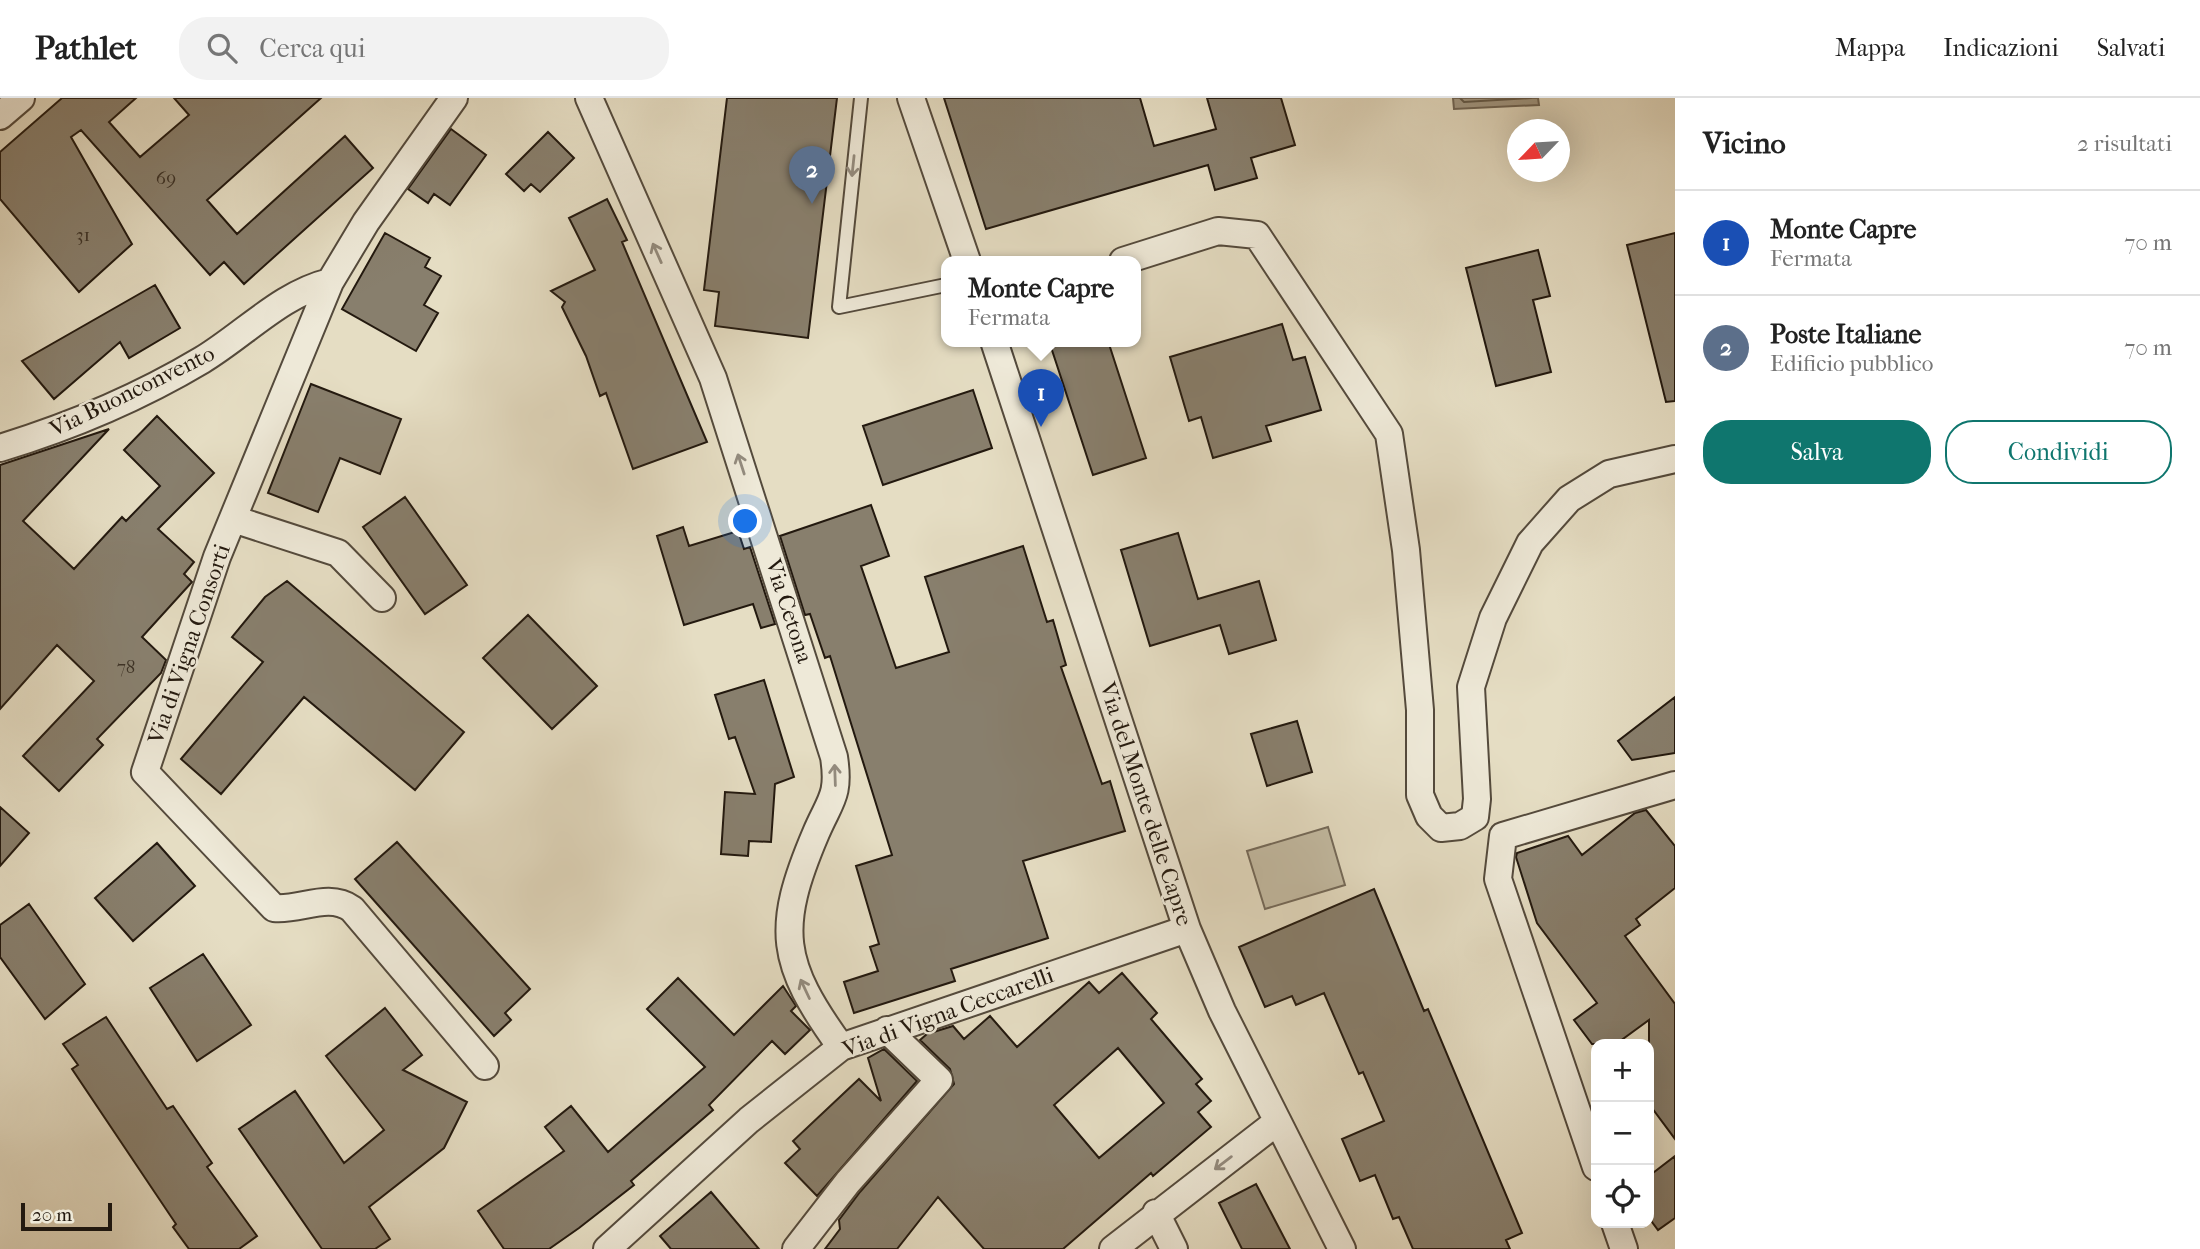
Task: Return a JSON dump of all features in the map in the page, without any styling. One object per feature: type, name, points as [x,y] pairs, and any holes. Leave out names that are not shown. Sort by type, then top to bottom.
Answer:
[{"type":"street","points":[[0,116],[21,98]]},
{"type":"street","name":"Via di Vigna Consorti","points":[[454,98],[366,222],[330,282],[233,519],[145,772],[274,908],[331,901],[342,902],[352,909],[485,1066]]},
{"type":"street","name":"Via Cetona","points":[[589,98],[713,378],[834,757],[834,802],[822,818],[801,868],[791,907],[789,947],[813,1007],[841,1047]]},
{"type":"street","points":[[911,98],[965,256]]},
{"type":"street","points":[[1139,256],[1218,231],[1257,235],[1389,434],[1406,550],[1420,710],[1420,795],[1429,816],[1441,828],[1460,826],[1475,817],[1477,799],[1471,687],[1493,618],[1530,543],[1569,499],[1609,474],[1675,459]]},
{"type":"street","name":"Via Buonconvento","points":[[0,448],[68,425],[170,377],[202,360],[281,304],[330,282]]},
{"type":"street","name":"Via del Monte delle Capre","points":[[996,347],[1187,929],[1222,1012],[1342,1249]]},
{"type":"street","points":[[233,519],[338,553],[382,598]]},
{"type":"street","points":[[1595,1165],[1497,879],[1503,836],[1675,785]]},
{"type":"street","name":"Via di Vigna Ceccarelli","points":[[607,1249],[749,1120],[841,1047],[1187,929]]},
{"type":"street","points":[[796,1249],[848,1182],[939,1080],[887,1030]]},
{"type":"street","points":[[1113,1249],[1156,1213],[1277,1122]]},
{"type":"street","points":[[1156,1213],[1174,1249]]},
{"type":"street","points":[[1617,1228],[1624,1249]]},
{"type":"lane","points":[[860,98],[839,307],[941,286]]},
{"type":"shaded area","points":[[1328,827],[1345,885],[1265,909],[1247,851]]},
{"type":"water","points":[[1453,98],[1538,98],[1539,105],[1454,109]]},
{"type":"building","points":[[62,98],[136,98],[109,122],[140,157],[189,115],[174,98],[321,98],[207,200],[237,234],[345,136],[373,168],[244,284],[224,262],[210,275],[81,130],[71,137],[132,244],[79,292],[0,199],[0,152]]},
{"type":"building","points":[[727,98],[837,98],[808,338],[715,326],[719,292],[704,290]]},
{"type":"building","points":[[944,98],[1140,98],[1154,146],[1216,129],[1207,98],[1281,98],[1295,145],[1251,158],[1257,178],[1215,190],[1208,165],[986,229]]},
{"type":"building","points":[[451,129],[486,155],[450,205],[434,194],[428,203],[408,189]]},
{"type":"building","points":[[548,132],[574,158],[540,192],[531,184],[524,191],[506,174]]},
{"type":"building","points":[[607,199],[627,240],[622,242],[707,442],[633,469],[606,393],[600,396],[586,356],[562,307],[565,302],[551,291],[595,270],[569,218]]},
{"type":"building","points":[[385,233],[430,258],[425,267],[441,276],[424,305],[438,313],[416,351],[342,309]]},
{"type":"building","points":[[1675,233],[1675,401],[1666,402],[1627,245]]},
{"type":"building","points":[[1538,250],[1550,296],[1533,300],[1551,372],[1496,386],[1466,268]]},
{"type":"building","points":[[155,285],[180,328],[129,358],[120,342],[54,399],[22,361]]},
{"type":"building","points":[[1282,324],[1293,360],[1305,357],[1321,410],[1266,426],[1271,441],[1213,458],[1201,417],[1189,421],[1170,357]]},
{"type":"building","points":[[1051,347],[1110,347],[1146,458],[1093,475]]},
{"type":"building","points":[[311,384],[401,419],[380,474],[340,458],[318,512],[268,493]]},
{"type":"building","points":[[973,390],[992,448],[883,485],[863,426]]},
{"type":"building","points":[[157,416],[214,473],[158,529],[194,562],[184,574],[192,582],[142,637],[166,660],[161,673],[97,739],[103,745],[59,791],[23,756],[94,681],[57,645],[0,709],[0,465],[109,429],[23,521],[74,569],[122,517],[126,521],[160,486],[124,450]]},
{"type":"building","points":[[405,497],[467,585],[425,614],[363,527]]},
{"type":"building","points":[[871,505],[889,556],[861,566],[896,668],[949,652],[925,577],[1023,546],[1047,622],[1053,620],[1066,665],[1061,667],[1102,784],[1110,781],[1125,831],[1023,861],[1048,938],[951,969],[955,981],[854,1013],[844,982],[878,971],[870,947],[879,944],[856,866],[892,855],[830,656],[825,658],[810,614],[805,615],[780,536]]},
{"type":"building","points":[[683,527],[689,546],[738,531],[744,549],[750,547],[775,624],[761,628],[753,604],[684,625],[657,536]]},
{"type":"building","points":[[1178,533],[1198,599],[1259,581],[1276,640],[1229,654],[1220,625],[1150,646],[1121,550]]},
{"type":"building","points":[[287,581],[464,732],[415,790],[304,697],[221,794],[181,759],[263,662],[232,637],[265,597]]},
{"type":"building","points":[[528,615],[597,686],[552,729],[483,658]]},
{"type":"building","points":[[764,680],[794,777],[775,784],[771,842],[749,841],[748,856],[721,854],[725,792],[755,794],[735,737],[729,739],[715,695]]},
{"type":"building","points":[[1675,697],[1675,753],[1632,760],[1618,741]]},
{"type":"building","points":[[1297,721],[1312,772],[1267,786],[1251,734]]},
{"type":"building","points":[[0,807],[29,833],[0,866]]},
{"type":"building","points":[[1646,810],[1675,846],[1675,888],[1636,919],[1640,925],[1625,936],[1675,1004],[1675,1139],[1654,1111],[1654,1039],[1649,1039],[1649,1020],[1623,1039],[1591,1039],[1591,1043],[1574,1020],[1597,1003],[1537,923],[1516,857],[1517,853],[1568,836],[1582,855],[1635,813]]},
{"type":"building","points":[[397,842],[530,989],[505,1013],[511,1020],[494,1036],[355,879]]},
{"type":"building","points":[[157,843],[195,886],[133,941],[95,898]]},
{"type":"building","points":[[1374,889],[1424,1011],[1428,1009],[1522,1233],[1506,1240],[1510,1249],[1413,1249],[1399,1217],[1393,1219],[1375,1175],[1360,1181],[1342,1139],[1384,1121],[1363,1072],[1359,1074],[1324,993],[1296,1005],[1292,996],[1265,1007],[1239,947]]},
{"type":"building","points":[[29,904],[85,984],[45,1019],[0,957],[0,925]]},
{"type":"building","points":[[203,954],[251,1025],[197,1061],[150,988]]},
{"type":"building","points":[[1122,973],[1157,1013],[1151,1019],[1202,1079],[1196,1084],[1211,1101],[1198,1112],[1211,1127],[1153,1176],[1151,1173],[1063,1249],[984,1249],[938,1197],[897,1249],[825,1249],[840,1229],[839,1220],[860,1192],[954,1084],[950,1069],[920,1040],[927,1034],[953,1026],[964,1039],[990,1016],[1017,1047],[1089,982],[1099,993]],"holes":[[[1118,1048],[1164,1103],[1099,1158],[1054,1105]]]},
{"type":"building","points":[[678,978],[734,1035],[783,986],[796,1006],[791,1011],[810,1030],[785,1054],[772,1041],[709,1105],[713,1110],[631,1181],[634,1185],[579,1228],[549,1249],[504,1249],[478,1211],[564,1151],[545,1127],[571,1106],[608,1152],[705,1067],[647,1009]]},
{"type":"building","points":[[385,1008],[422,1055],[403,1070],[467,1102],[444,1148],[369,1207],[390,1239],[375,1249],[322,1249],[239,1129],[295,1091],[344,1163],[384,1130],[326,1056]]},
{"type":"building","points":[[106,1017],[167,1109],[173,1106],[212,1163],[207,1167],[257,1236],[239,1249],[189,1249],[173,1227],[176,1224],[72,1069],[78,1065],[63,1044]]},
{"type":"building","points":[[884,1049],[917,1081],[817,1196],[785,1163],[800,1149],[793,1141],[859,1079],[881,1101],[868,1058]]},
{"type":"building","points":[[1675,1156],[1675,1218],[1658,1230],[1654,1225],[1654,1172]]},
{"type":"building","points":[[1256,1184],[1290,1249],[1242,1249],[1219,1203]]},
{"type":"building","points":[[711,1192],[759,1249],[671,1249],[660,1236]]},
{"type":"place","name":"Poste Italiane","points":[[812,204]]},
{"type":"place","name":"Monte Capre","points":[[1041,427]]}]
